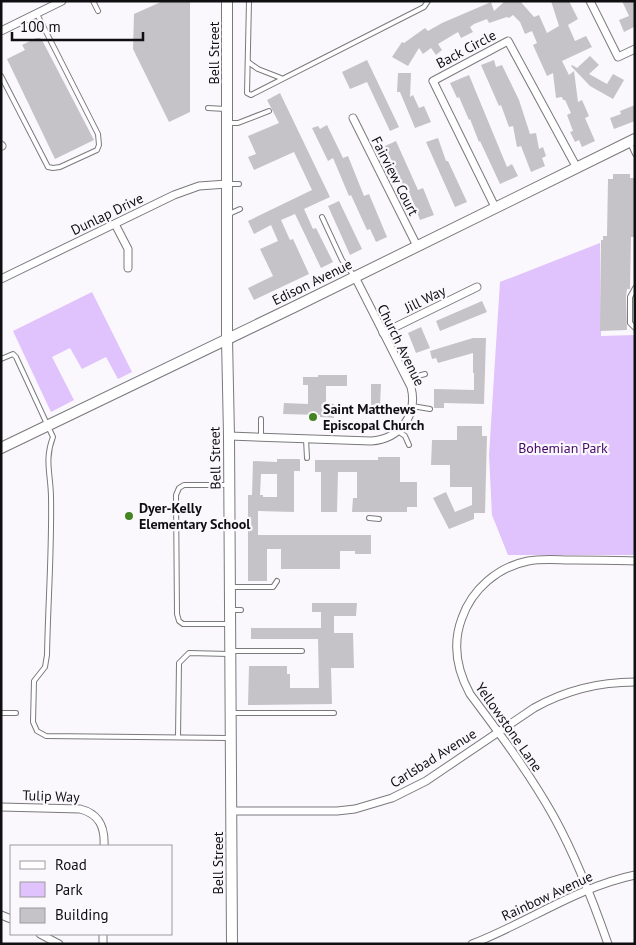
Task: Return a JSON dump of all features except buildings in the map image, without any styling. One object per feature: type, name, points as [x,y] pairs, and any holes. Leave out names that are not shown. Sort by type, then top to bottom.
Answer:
[{"type":"street","points":[[1,31],[62,1]]},
{"type":"street","name":"Bell Street","points":[[228,1],[227,339],[230,587],[236,610],[230,624],[232,944]]},
{"type":"street","points":[[590,1],[618,57],[635,49]]},
{"type":"street","name":"Back Circle","points":[[495,207],[433,81],[508,41],[577,168]]},
{"type":"street","name":"Fairview Court","points":[[353,118],[417,246]]},
{"type":"street","name":"Edison Avenue","points":[[1,448],[632,140]]},
{"type":"street","name":"Dunlap Drive","points":[[1,279],[186,190],[208,185],[227,184]]},
{"type":"street","points":[[115,224],[128,248],[128,268]]},
{"type":"street","name":"Church Avenue","points":[[354,277],[407,379],[412,394],[412,406],[408,419],[398,431]]},
{"type":"street","name":"Jill Way","points":[[383,333],[477,287]]},
{"type":"street","points":[[229,436],[306,439],[344,444],[378,441],[390,437],[398,431]]},
{"type":"street","name":"Yellowstone Lane","points":[[608,944],[569,846],[555,819],[539,792],[470,694],[460,672],[457,636],[464,612],[477,591],[495,575],[516,564],[541,560],[635,561]]},
{"type":"street","name":"Carlsbad Avenue","points":[[232,811],[336,811],[374,804],[409,790],[534,708],[566,692],[602,684],[635,682]]},
{"type":"street","name":"Tulip Way","points":[[1,807],[86,810],[94,815],[102,825],[104,845]]},
{"type":"street","name":"Rainbow Avenue","points":[[474,943],[587,890],[635,875]]},
{"type":"street","points":[[42,935],[59,944]]},
{"type":"lane","points":[[93,1],[98,11]]},
{"type":"lane","points":[[249,1],[248,94],[251,95],[281,78],[424,7],[428,1]]},
{"type":"lane","points":[[1,76],[48,167],[60,167],[97,150],[99,145],[98,134],[37,14]]},
{"type":"lane","points":[[248,62],[281,78]]},
{"type":"lane","points":[[208,108],[228,109]]},
{"type":"lane","points":[[228,124],[238,123],[269,111]]},
{"type":"lane","points":[[632,140],[635,154]]},
{"type":"lane","points":[[227,184],[239,184]]},
{"type":"lane","points":[[227,215],[240,209]]},
{"type":"lane","points":[[322,217],[342,260],[354,277]]},
{"type":"lane","points":[[635,288],[630,297],[630,323],[635,328]]},
{"type":"lane","points":[[1,359],[12,354],[16,357],[52,437],[48,450],[51,496],[47,655],[45,667],[34,681],[33,722],[37,731],[46,736],[231,738]]},
{"type":"lane","points":[[407,379],[425,374]]},
{"type":"lane","points":[[412,406],[430,409]]},
{"type":"lane","points":[[261,419],[261,438]]},
{"type":"lane","points":[[398,431],[405,436],[409,444]]},
{"type":"lane","points":[[306,439],[307,458]]},
{"type":"lane","points":[[230,485],[184,485],[176,495],[177,614],[179,621],[183,624],[230,624]]},
{"type":"lane","points":[[369,518],[379,519]]},
{"type":"lane","points":[[230,587],[273,587],[277,581]]},
{"type":"lane","points":[[178,737],[179,663],[189,653],[302,651]]},
{"type":"lane","points":[[1,713],[16,713]]},
{"type":"lane","points":[[231,714],[334,714]]},
{"type":"green space","name":"Bohemian Park","points":[[600,243],[601,336],[635,335],[635,555],[508,555],[492,515],[489,455],[500,282]]},
{"type":"green space","points":[[92,292],[132,372],[118,379],[106,357],[82,369],[70,348],[52,357],[74,400],[51,412],[13,331]]},
{"type":"place","name":"Saint Matthews Episcopal Church","points":[[313,417]]},
{"type":"place","name":"Dyer-Kelly Elementary School","points":[[129,516]]}]
